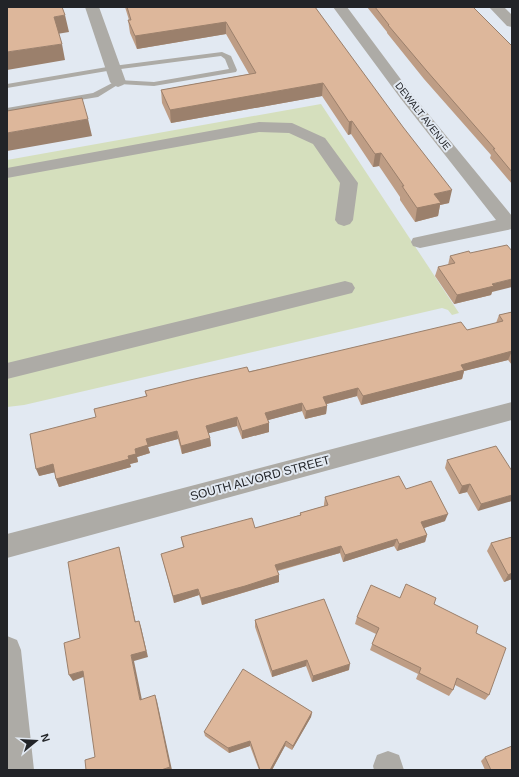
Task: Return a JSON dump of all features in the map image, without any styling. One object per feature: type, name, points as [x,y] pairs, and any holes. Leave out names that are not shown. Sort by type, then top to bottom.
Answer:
[{"type":"street","points":[[92,7],[118,82]]},
{"type":"street","name":"DEWALT AVENUE","points":[[340,7],[406,96],[510,223]]},
{"type":"street","points":[[496,7],[512,23]]},
{"type":"street","points":[[7,173],[259,127],[292,128],[319,141],[349,183],[344,220]]},
{"type":"street","points":[[420,242],[510,223]]},
{"type":"street","points":[[7,371],[345,288]]},
{"type":"street","name":"SOUTH ALVORD STREET","points":[[7,546],[512,411]]},
{"type":"street","points":[[7,650],[19,770]]},
{"type":"lane","points":[[7,86],[113,68],[222,54],[228,58],[233,70],[154,84],[118,82],[95,94],[7,110]]},
{"type":"green space","points":[[321,104],[459,313],[452,315],[448,310],[442,308],[24,405],[7,407],[7,160]]},
{"type":"building","points":[[7,7],[62,7],[65,15],[54,17],[62,44],[7,52]]},
{"type":"building","points":[[127,7],[315,7],[403,127],[452,190],[434,194],[441,203],[417,208],[381,153],[375,154],[352,121],[349,122],[323,83],[170,110],[161,90],[256,73],[226,22],[135,36],[128,20],[131,20]]},
{"type":"building","points":[[375,7],[473,7],[512,46],[512,172],[493,149],[495,149],[426,70],[388,25]]},
{"type":"building","points":[[82,98],[88,119],[7,133],[7,111]]},
{"type":"building","points":[[507,245],[512,251],[512,279],[492,284],[494,286],[457,295],[438,267],[455,263],[450,256],[469,251],[470,253]]},
{"type":"building","points":[[512,312],[512,351],[461,365],[464,370],[363,396],[358,388],[323,397],[327,406],[306,411],[302,403],[265,413],[269,423],[242,431],[237,417],[206,426],[210,438],[181,446],[177,431],[146,439],[148,445],[135,449],[136,454],[128,456],[129,459],[56,479],[53,464],[36,469],[30,434],[96,417],[94,409],[147,396],[145,391],[247,367],[249,372],[461,322],[467,330],[503,321],[499,315]]},
{"type":"building","points":[[496,446],[512,471],[512,495],[481,504],[470,484],[462,486],[447,460]]},
{"type":"building","points":[[399,476],[406,489],[431,481],[448,514],[421,522],[427,535],[399,544],[397,539],[345,555],[341,546],[275,565],[279,575],[245,586],[201,598],[198,589],[173,596],[161,554],[184,547],[181,537],[252,518],[255,528],[301,515],[300,513],[328,505],[325,497]]},
{"type":"building","points":[[512,537],[512,573],[508,575],[491,543]]},
{"type":"building","points":[[119,547],[135,622],[139,621],[146,651],[131,655],[140,700],[155,695],[170,767],[161,770],[86,770],[85,760],[95,757],[83,671],[69,675],[64,643],[80,638],[68,562]]},
{"type":"building","points":[[406,584],[436,598],[434,604],[478,626],[476,633],[506,648],[489,695],[457,678],[453,690],[419,673],[421,668],[372,644],[379,628],[357,617],[371,585],[400,598]]},
{"type":"building","points":[[324,599],[350,664],[313,676],[307,660],[272,671],[255,620]]},
{"type":"building","points":[[243,669],[312,712],[293,746],[286,741],[270,770],[260,770],[250,741],[228,748],[204,732]]},
{"type":"building","points":[[512,746],[512,770],[491,770],[485,757]]}]
